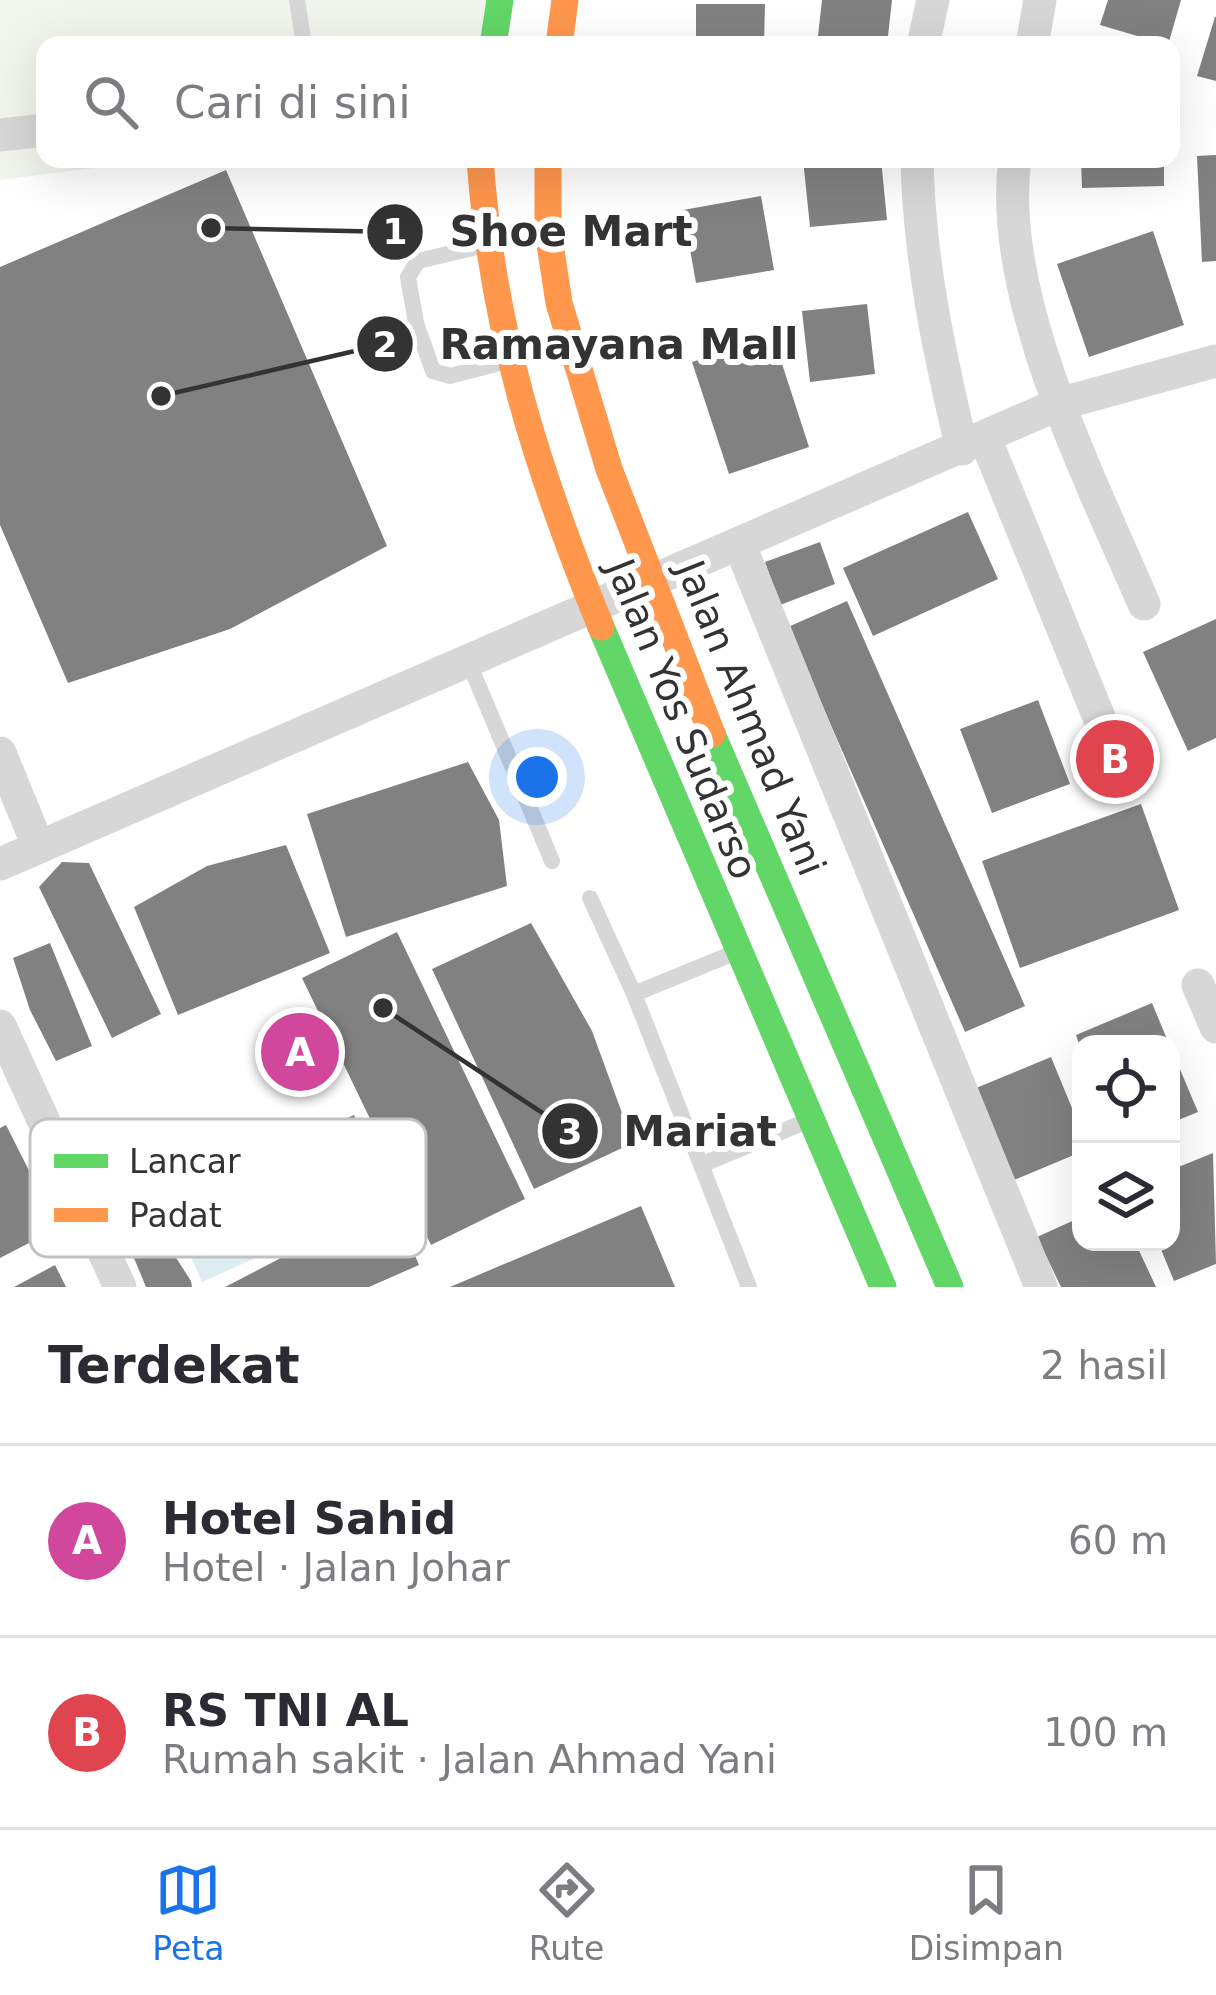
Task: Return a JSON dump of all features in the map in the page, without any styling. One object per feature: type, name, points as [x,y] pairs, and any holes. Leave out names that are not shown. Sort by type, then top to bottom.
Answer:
[{"type":"highway","points":[[494,36],[500,0]]},
{"type":"highway","points":[[560,36],[565,0]]},
{"type":"highway","name":"Jalan Yos Sudarso","points":[[481,168],[486,245],[508,361],[594,609],[735,952],[883,1287]]},
{"type":"highway","name":"Jalan Ahmad Yani","points":[[548,168],[548,231],[560,303],[609,469],[679,657],[950,1287]]},
{"type":"street","points":[[925,36],[933,0]]},
{"type":"street","points":[[1034,36],[1040,0]]},
{"type":"street","points":[[0,135],[36,131]]},
{"type":"street","points":[[917,168],[927,287],[974,443],[1105,732]]},
{"type":"street","points":[[1015,168],[1018,267],[1059,404],[1144,604]]},
{"type":"street","points":[[0,864],[1059,404],[1216,361]]},
{"type":"street","points":[[739,543],[1041,1287]]},
{"type":"street","points":[[0,753],[38,846]]},
{"type":"street","points":[[1198,985],[1216,1028]]},
{"type":"street","points":[[0,1026],[43,1119]]},
{"type":"street","points":[[106,1257],[120,1287]]},
{"type":"lane","points":[[297,0],[303,36]]},
{"type":"lane","points":[[486,245],[418,261],[408,277],[416,323],[433,371],[450,376],[508,361]]},
{"type":"lane","points":[[469,663],[552,861]]},
{"type":"lane","points":[[590,898],[634,994],[749,1287]]},
{"type":"lane","points":[[634,994],[735,952]]},
{"type":"lane","points":[[701,1165],[809,1120]]},
{"type":"shaded area","points":[[0,0],[487,0],[482,36],[36,36],[36,168],[94,168],[0,180]]},
{"type":"water","points":[[191,1257],[258,1257],[202,1282]]},
{"type":"building","points":[[822,0],[892,0],[888,36],[818,36]]},
{"type":"building","points":[[1108,0],[1181,0],[1171,36],[1137,36],[1100,25]]},
{"type":"building","points":[[696,4],[765,4],[764,36],[696,36]]},
{"type":"building","points":[[1216,17],[1216,81],[1197,76]]},
{"type":"building","points":[[1216,155],[1216,261],[1202,262],[1197,156]]},
{"type":"building","points":[[804,168],[882,168],[887,220],[810,227]]},
{"type":"building","points":[[1081,168],[1164,168],[1164,186],[1082,188]]},
{"type":"building","points":[[226,170],[387,546],[230,629],[68,683],[0,525],[0,267]]},
{"type":"building","points":[[761,196],[774,270],[696,283],[683,210]]},
{"type":"building","points":[[1153,231],[1184,325],[1089,357],[1057,264]]},
{"type":"building","points":[[867,304],[875,374],[810,382],[802,311]]},
{"type":"building","points":[[773,336],[809,447],[729,474],[692,362]]},
{"type":"building","points":[[968,512],[998,579],[873,636],[843,568]]},
{"type":"building","points":[[820,542],[835,584],[780,605],[765,562]]},
{"type":"building","points":[[847,601],[1025,1006],[965,1032],[788,627]]},
{"type":"building","points":[[1216,619],[1216,738],[1188,751],[1143,652]]},
{"type":"building","points":[[1038,700],[1070,784],[992,813],[960,729]]},
{"type":"building","points":[[468,762],[499,820],[507,886],[346,937],[307,814]]},
{"type":"building","points":[[1141,804],[1179,910],[1020,968],[982,861]]},
{"type":"building","points":[[286,845],[330,953],[178,1015],[134,907],[207,866]]},
{"type":"building","points":[[62,862],[89,863],[161,1014],[112,1038],[39,887]]},
{"type":"building","points":[[531,923],[592,1031],[633,1143],[534,1189],[432,969]]},
{"type":"building","points":[[397,932],[525,1199],[431,1245],[426,1235],[426,1119],[370,1119],[302,978]]},
{"type":"building","points":[[50,943],[92,1046],[56,1061],[30,1010],[13,958]]},
{"type":"building","points":[[1152,1003],[1165,1035],[1076,1035]]},
{"type":"building","points":[[1051,1057],[1072,1108],[1072,1156],[1014,1180],[976,1088]]},
{"type":"building","points":[[1180,1069],[1198,1112],[1180,1119]]},
{"type":"building","points":[[6,1125],[30,1173],[30,1242],[0,1258],[0,1128]]},
{"type":"building","points":[[1213,1153],[1216,1264],[1174,1281],[1162,1251],[1180,1251],[1180,1166]]},
{"type":"building","points":[[641,1206],[675,1287],[450,1287]]},
{"type":"building","points":[[1072,1221],[1072,1251],[1139,1251],[1156,1287],[1061,1287],[1037,1237]]},
{"type":"building","points":[[134,1257],[176,1257],[192,1287],[146,1287]]},
{"type":"building","points":[[283,1257],[416,1257],[419,1265],[369,1287],[225,1287]]},
{"type":"building","points":[[55,1265],[66,1287],[14,1287]]},
{"type":"traffic: fast","points":[[494,36],[500,0]]},
{"type":"traffic: fast","points":[[601,627],[883,1287]]},
{"type":"traffic: fast","points":[[712,734],[950,1287]]},
{"type":"traffic: slow","points":[[560,36],[565,0]]},
{"type":"traffic: slow","points":[[481,168],[495,282],[521,398],[557,512],[601,627]]},
{"type":"traffic: slow","points":[[548,168],[548,231],[559,303],[609,469],[712,734]]},
{"type":"place","name":"Shoe Mart","points":[[211,228]]},
{"type":"place","name":"Ramayana Mall","points":[[161,396]]},
{"type":"place","name":"RS TNI AL","points":[[1115,759]]},
{"type":"place","name":"Mariat","points":[[383,1008]]},
{"type":"place","name":"Hotel Sahid","points":[[300,1052]]}]
